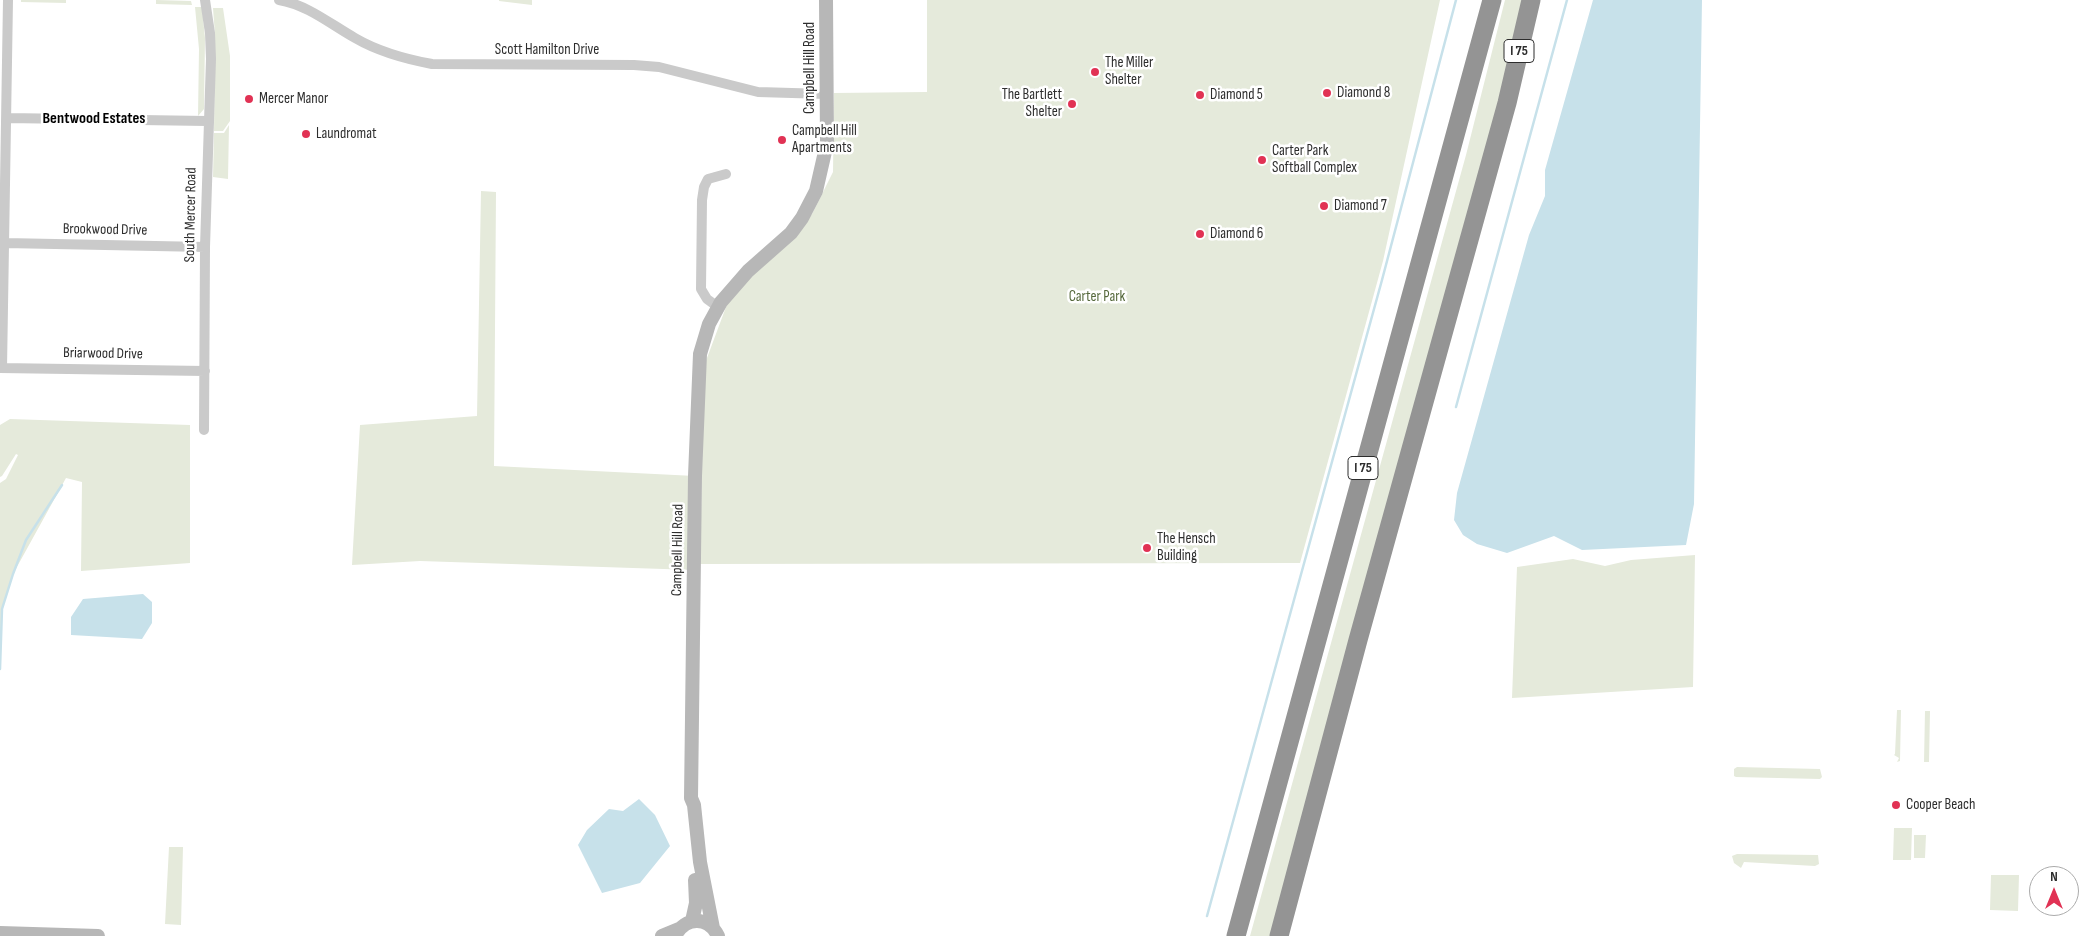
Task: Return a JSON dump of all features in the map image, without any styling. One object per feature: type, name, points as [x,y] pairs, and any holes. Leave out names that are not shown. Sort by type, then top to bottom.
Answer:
[{"type":"highway","points":[[1467,89],[1482,0]]},
{"type":"highway","name":"I 75","points":[[1236,936],[1492,0]]},
{"type":"highway","name":"I 75","points":[[1279,936],[1507,103],[1531,0]]},
{"type":"highway","points":[[1507,103],[1540,0]]},
{"type":"main road","name":"Campbell Hill Road","points":[[715,932],[700,862],[694,805],[691,798],[698,373],[704,336],[718,306],[735,284],[791,233],[812,202],[822,174],[826,150],[826,0]]},
{"type":"main road","name":"Campbell Hill Road","points":[[691,798],[687,804],[697,895],[692,921]]},
{"type":"main road","points":[[662,936],[677,932],[692,921],[702,921],[715,932]]},
{"type":"main road","points":[[0,933],[98,936]]},
{"type":"street","points":[[1,368],[6,243],[8,0]]},
{"type":"street","name":"South Mercer Road","points":[[204,430],[205,247],[211,59],[210,33],[205,0]]},
{"type":"street","name":"Scott Hamilton Drive","points":[[279,0],[287,1],[320,16],[354,38],[379,50],[404,59],[432,64],[634,65],[659,67],[758,92],[826,94]]},
{"type":"street","points":[[8,118],[208,121]]},
{"type":"street","points":[[718,306],[707,299],[701,290],[702,200],[704,187],[708,179],[726,174]]},
{"type":"street","name":"Brookwood Drive","points":[[6,243],[205,247]]},
{"type":"street","name":"Briarwood Drive","points":[[1,368],[205,371]]},
{"type":"green space","points":[[21,0],[66,0],[66,3],[21,2]]},
{"type":"green space","points":[[156,0],[191,1],[192,5],[156,4]]},
{"type":"green space","points":[[532,0],[532,5],[499,1]]},
{"type":"green space","name":"Carter Park","points":[[927,0],[1440,0],[1383,261],[1300,563],[700,564],[704,366],[729,299],[812,214],[833,172],[834,93],[927,92]]},
{"type":"green space","points":[[1505,0],[1528,0],[1271,936],[1250,936],[1466,155]]},
{"type":"green space","points":[[195,7],[202,7],[205,38],[204,109],[198,116],[199,49]]},
{"type":"green space","points":[[213,8],[223,8],[230,56],[230,121],[223,131],[214,131],[215,35]]},
{"type":"green space","points":[[229,125],[228,179],[213,177],[214,133],[224,133]]},
{"type":"green space","points":[[481,191],[496,192],[494,466],[695,476],[694,570],[420,561],[352,565],[360,425],[477,416]]},
{"type":"green space","points":[[10,419],[190,425],[190,563],[81,571],[82,482],[66,478],[13,574],[2,609],[0,669],[0,483],[6,479],[18,455],[16,454],[0,477],[0,425]]},
{"type":"green space","points":[[1695,555],[1693,687],[1512,698],[1517,567],[1573,559],[1605,566],[1631,560]]},
{"type":"green space","points":[[1897,710],[1901,710],[1900,761],[1897,762],[1899,758],[1894,755]]},
{"type":"green space","points":[[1925,711],[1930,711],[1929,762],[1924,762]]},
{"type":"green space","points":[[1737,767],[1820,769],[1822,777],[1820,779],[1736,777],[1734,776],[1734,769]]},
{"type":"green space","points":[[1894,828],[1912,828],[1911,860],[1893,860]]},
{"type":"green space","points":[[1914,835],[1926,835],[1925,858],[1914,858]]},
{"type":"green space","points":[[169,847],[183,847],[181,925],[165,924]]},
{"type":"green space","points":[[1737,854],[1818,855],[1819,864],[1815,866],[1744,862],[1741,868],[1734,863],[1732,856]]},
{"type":"green space","points":[[1991,875],[2019,875],[2018,911],[1990,910]]},
{"type":"water","points":[[1593,0],[1702,0],[1694,504],[1686,545],[1582,550],[1554,536],[1507,553],[1477,544],[1463,535],[1454,520],[1457,493],[1529,235],[1545,196],[1545,170]]},
{"type":"water","points":[[143,594],[152,602],[152,623],[142,639],[71,635],[71,617],[83,599]]},
{"type":"water","points":[[639,799],[655,815],[670,846],[640,883],[602,893],[578,845],[587,830],[609,809],[623,811]]},
{"type":"waterway","points":[[1207,916],[1382,280],[1456,0]]},
{"type":"waterway","points":[[1456,407],[1567,0]]},
{"type":"waterway","points":[[0,669],[2,609],[13,574],[26,540],[62,485]]},
{"type":"place","name":"The Miller Shelter","points":[[1095,72]]},
{"type":"place","name":"Diamond 8","points":[[1327,93]]},
{"type":"place","name":"Diamond 5","points":[[1200,95]]},
{"type":"place","name":"Mercer Manor","points":[[249,99]]},
{"type":"place","name":"The Bartlett Shelter","points":[[1072,104]]},
{"type":"place","name":"Laundromat","points":[[306,134]]},
{"type":"place","name":"Campbell Hill Apartments","points":[[782,140]]},
{"type":"place","name":"Carter Park Softball Complex","points":[[1262,160]]},
{"type":"place","name":"Diamond 7","points":[[1324,206]]},
{"type":"place","name":"Diamond 6","points":[[1200,234]]},
{"type":"place","name":"The Hensch Building","points":[[1147,548]]},
{"type":"place","name":"Cooper Beach","points":[[1896,805]]},
{"type":"district","name":"Bentwood Estates","points":[[94,119]]}]
